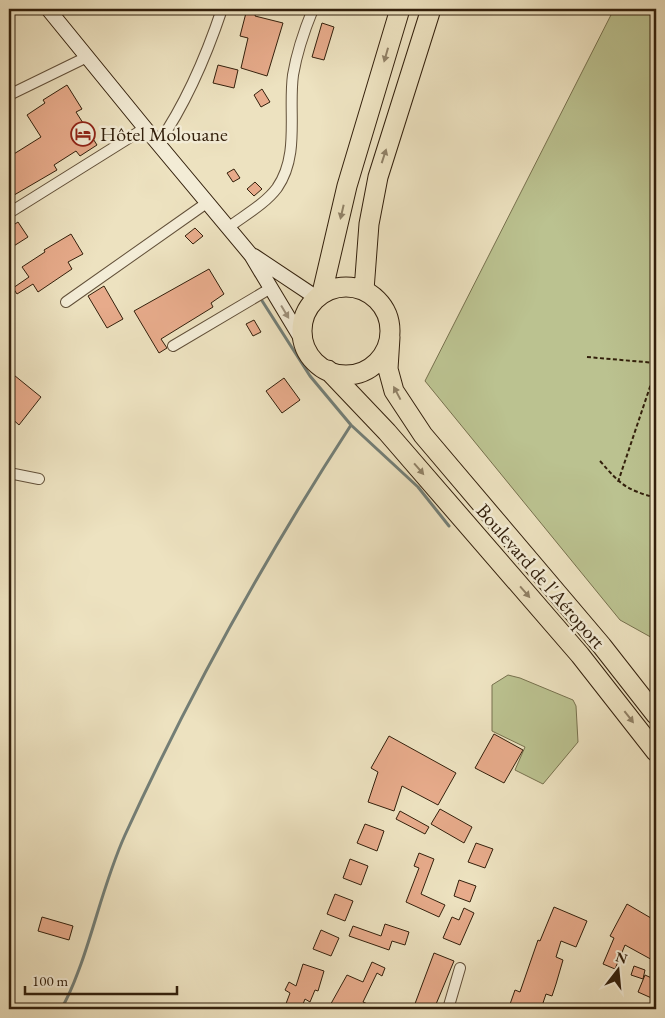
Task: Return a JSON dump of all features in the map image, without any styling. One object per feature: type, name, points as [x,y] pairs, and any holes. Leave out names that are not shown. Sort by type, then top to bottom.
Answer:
[{"type":"highway","points":[[320,296],[347,186],[400,9]]},
{"type":"highway","points":[[364,290],[369,224],[378,177],[431,9]]},
{"type":"highway","points":[[350,287],[364,290],[376,298],[385,309],[390,337],[386,350],[378,361],[367,369],[341,374],[328,370],[314,360],[304,344],[302,330],[304,316],[320,296],[336,288],[350,287]]},
{"type":"highway","name":"Boulevard de l'Aéroport","points":[[390,337],[388,369],[394,391],[422,435],[602,646],[656,715]]},
{"type":"highway","name":"Boulevard de l'Aéroport","points":[[328,370],[387,432],[580,655],[656,752]]},
{"type":"street","points":[[48,9],[144,128],[229,226],[251,255],[304,344]]},
{"type":"street","points":[[158,144],[176,118],[194,84],[222,9]]},
{"type":"street","points":[[229,226],[270,197],[278,186],[288,164],[292,146],[293,77],[299,46],[313,9]]},
{"type":"street","points":[[9,95],[87,57]]},
{"type":"street","points":[[9,213],[144,128]]},
{"type":"street","points":[[66,302],[208,202]]},
{"type":"street","points":[[251,255],[320,296]]},
{"type":"street","points":[[173,346],[271,288]]},
{"type":"street","points":[[9,473],[38,480]]},
{"type":"street","points":[[448,1009],[460,968]]},
{"type":"path","points":[[587,358],[656,363]]},
{"type":"path","points":[[618,482],[656,369]]},
{"type":"path","points":[[600,461],[618,482],[628,490],[656,498]]},
{"type":"green space","points":[[614,9],[656,9],[656,640],[620,620],[425,381]]},
{"type":"green space","points":[[508,675],[520,678],[573,700],[576,706],[578,742],[543,784],[515,770],[525,747],[492,731],[492,685]]},
{"type":"building","points":[[247,9],[256,12],[255,16],[283,23],[267,76],[241,68],[248,38],[240,36]]},
{"type":"building","points":[[322,23],[334,27],[324,60],[312,57]]},
{"type":"building","points":[[218,65],[238,70],[234,88],[213,83]]},
{"type":"building","points":[[67,85],[82,109],[76,112],[97,145],[80,156],[76,151],[54,165],[57,170],[9,198],[9,157],[41,137],[27,115],[45,103],[43,100]]},
{"type":"building","points":[[262,89],[270,102],[261,107],[254,95]]},
{"type":"building","points":[[234,169],[240,178],[233,182],[227,173]]},
{"type":"building","points":[[255,182],[262,189],[254,196],[247,189]]},
{"type":"building","points":[[18,222],[28,237],[9,249],[9,228]]},
{"type":"building","points":[[195,228],[203,236],[193,244],[185,236]]},
{"type":"building","points":[[71,234],[83,254],[68,262],[72,269],[38,292],[33,284],[17,294],[13,288],[29,277],[22,267],[45,252],[44,250]]},
{"type":"building","points":[[209,269],[224,294],[211,303],[213,307],[161,339],[167,348],[159,353],[134,311]]},
{"type":"building","points":[[104,286],[123,319],[107,328],[88,296]]},
{"type":"building","points":[[254,320],[261,332],[253,336],[246,324]]},
{"type":"building","points":[[9,371],[41,397],[19,425],[9,416]]},
{"type":"building","points":[[284,378],[300,400],[282,413],[266,391]]},
{"type":"building","points":[[494,734],[523,750],[504,783],[475,768]]},
{"type":"building","points":[[389,736],[456,773],[438,805],[402,786],[394,811],[368,802],[378,772],[371,768]]},
{"type":"building","points":[[440,809],[472,827],[464,843],[431,824]]},
{"type":"building","points":[[400,811],[429,827],[425,834],[396,819]]},
{"type":"building","points":[[365,824],[384,831],[377,851],[357,843]]},
{"type":"building","points":[[476,843],[493,849],[485,868],[468,862]]},
{"type":"building","points":[[419,853],[434,859],[421,894],[445,905],[439,917],[406,902],[419,868],[414,866]]},
{"type":"building","points":[[350,859],[368,866],[361,885],[343,878]]},
{"type":"building","points":[[459,880],[476,886],[470,902],[454,896]]},
{"type":"building","points":[[335,894],[353,901],[345,921],[327,914]]},
{"type":"building","points":[[627,904],[656,921],[656,962],[625,945],[615,969],[603,964],[614,938],[610,936]]},
{"type":"building","points":[[554,907],[587,921],[576,947],[561,941],[556,957],[563,960],[556,984],[552,996],[546,994],[541,1009],[509,1007],[515,990],[520,992],[538,940],[540,941]]},
{"type":"building","points":[[464,908],[474,913],[460,945],[443,938],[452,917],[459,920]]},
{"type":"building","points":[[42,917],[73,926],[69,940],[38,931]]},
{"type":"building","points":[[385,924],[409,932],[405,945],[392,941],[389,950],[349,936],[353,926],[381,936]]},
{"type":"building","points":[[321,930],[339,938],[331,956],[313,949]]},
{"type":"building","points":[[434,953],[454,961],[434,1009],[413,1009]]},
{"type":"building","points":[[372,962],[385,968],[382,976],[377,973],[363,1002],[379,1009],[328,1009],[347,975],[363,982]]},
{"type":"building","points":[[303,964],[324,971],[318,991],[315,990],[310,1002],[305,999],[301,1009],[284,1009],[290,993],[285,990],[289,982],[296,986]]},
{"type":"building","points":[[634,966],[645,970],[643,979],[631,975]]},
{"type":"building","points":[[645,975],[656,980],[656,1000],[638,992]]},
{"type":"waterway","points":[[259,296],[310,376],[351,425],[418,487],[449,526]]},
{"type":"waterway","points":[[61,1009],[70,993],[81,964],[118,851],[176,729],[259,575],[351,425]]},
{"type":"place","name":"Hôtel Molouane","points":[[83,134]]}]
